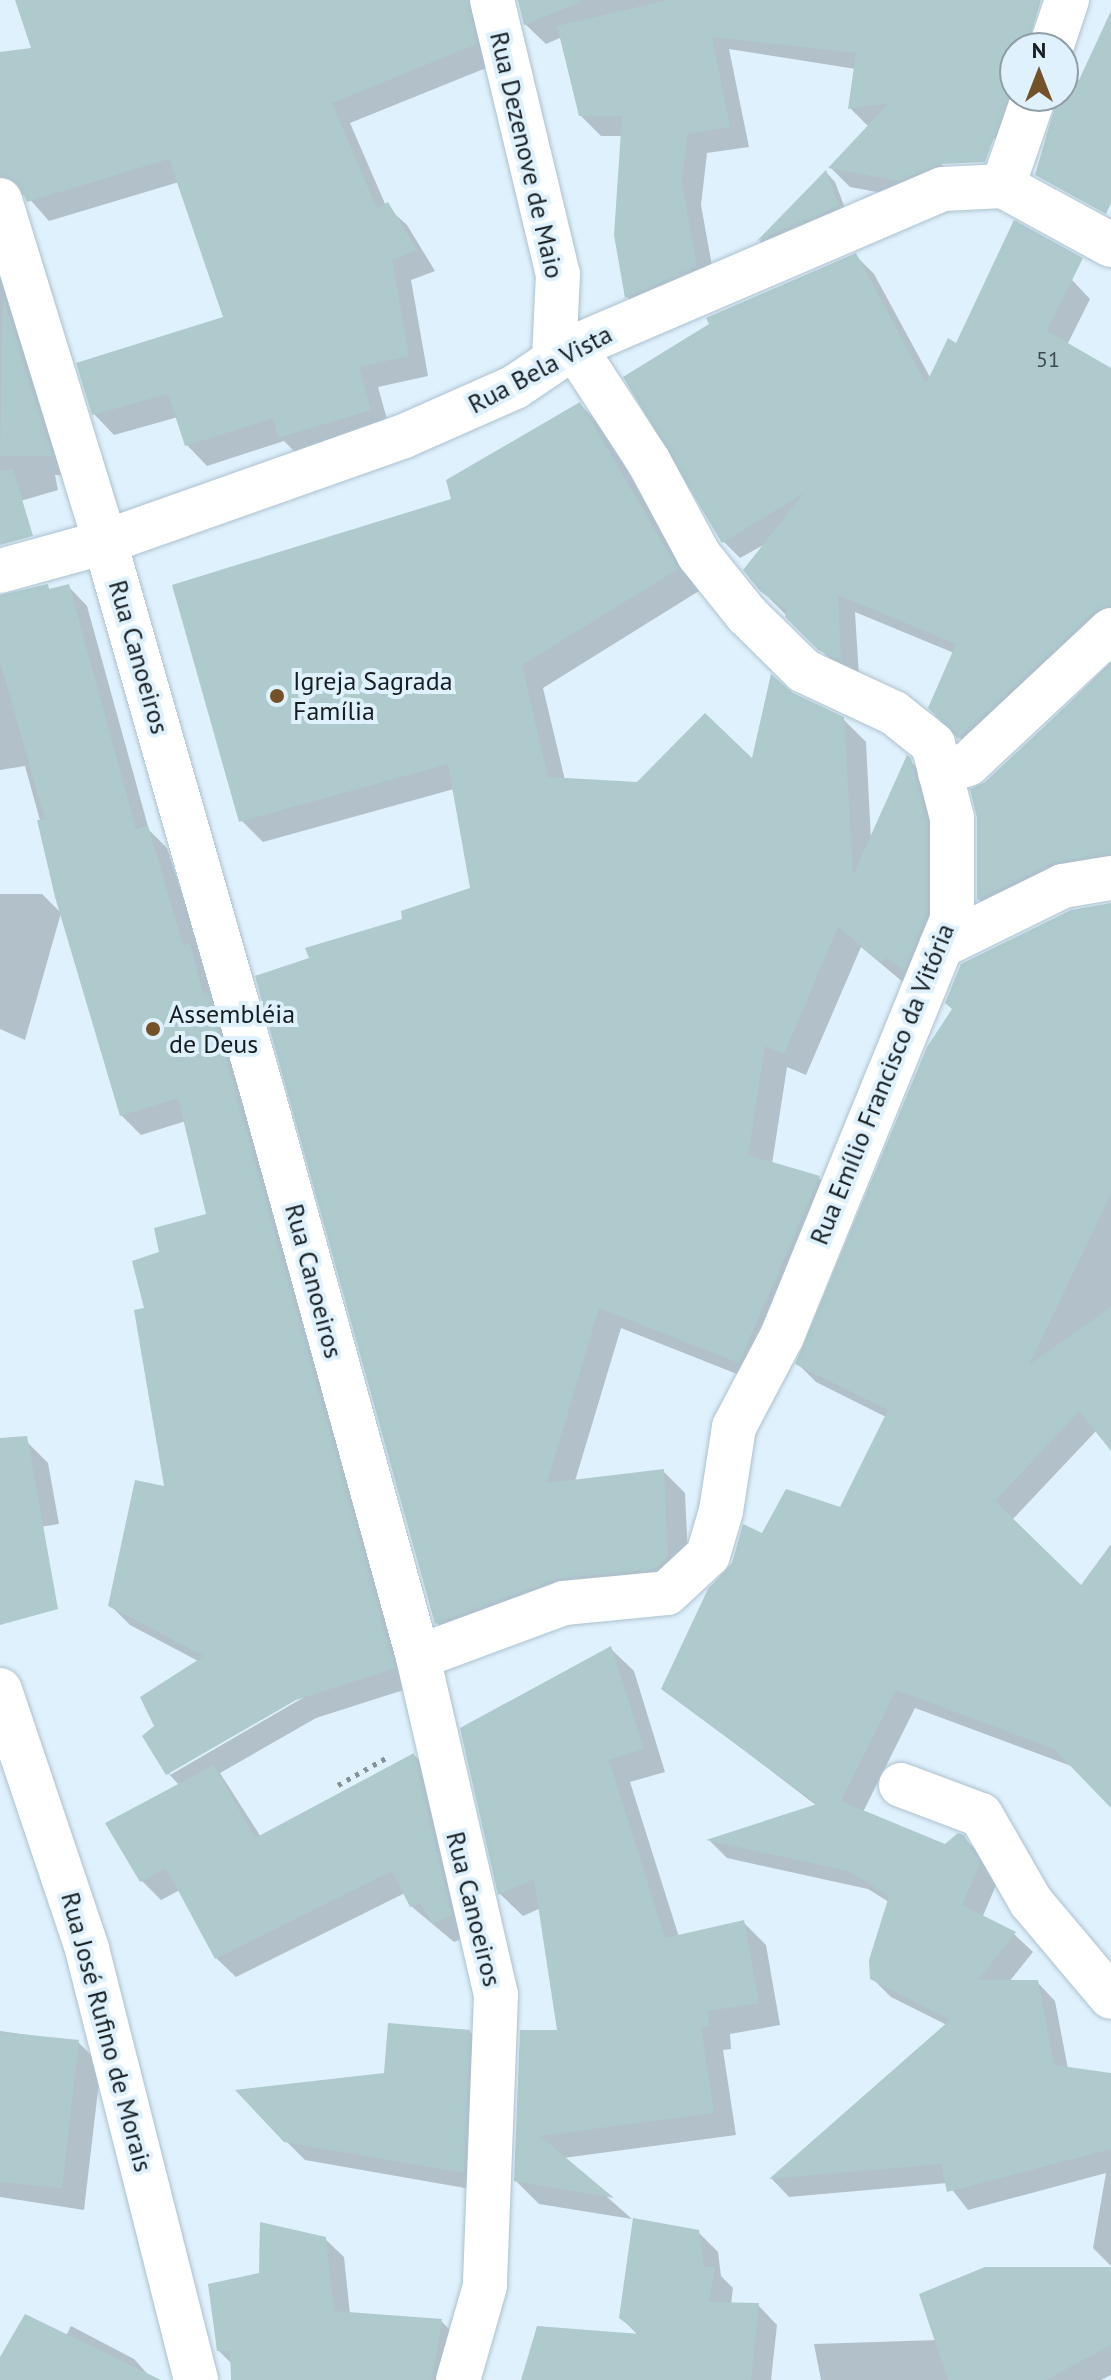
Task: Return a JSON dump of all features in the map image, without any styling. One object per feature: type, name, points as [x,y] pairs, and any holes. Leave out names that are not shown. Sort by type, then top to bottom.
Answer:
[{"type":"street","name":"Rua Dezenove de Maio","points":[[492,0],[558,274],[564,352]]},
{"type":"street","points":[[1056,32],[1067,0]]},
{"type":"street","points":[[1028,112],[1003,186],[1111,245]]},
{"type":"street","name":"Rua Bela Vista","points":[[0,571],[105,542],[402,437],[515,387],[564,352],[943,189],[1003,186]]},
{"type":"street","name":"Rua Canoeiros","points":[[0,200],[105,542],[418,1657],[496,1995],[485,2286],[458,2380]]},
{"type":"street","name":"Rua Emílio Francisco da Vitória","points":[[418,1657],[564,1603],[667,1593],[708,1555],[734,1427],[782,1336],[952,919],[952,818],[933,744],[894,713],[804,671],[747,615],[699,555],[649,462],[564,352]]},
{"type":"street","points":[[940,773],[968,764],[1111,630]]},
{"type":"street","points":[[941,946],[1063,886],[1111,878]]},
{"type":"street","name":"Rua José Rufino de Morais","points":[[0,1690],[87,1949],[196,2380]]},
{"type":"street","points":[[901,1785],[981,1815],[1031,1902],[1111,1997]]},
{"type":"building","points":[[15,0],[468,0],[477,44],[332,103],[377,209],[388,202],[417,250],[392,260],[409,356],[359,367],[371,410],[278,438],[273,418],[185,446],[168,394],[92,415],[76,363],[223,317],[169,159],[27,202],[18,182],[0,176],[0,52],[31,48]]},
{"type":"building","points":[[518,0],[579,0],[580,2],[524,25]]},
{"type":"building","points":[[668,0],[1041,0],[1032,32],[999,32],[999,112],[1004,112],[985,162],[941,164],[899,181],[828,168],[889,103],[848,109],[856,53],[712,37],[730,127],[687,134],[682,183],[697,267],[625,298],[614,235],[622,116],[579,116],[557,26]]},
{"type":"building","points":[[1111,11],[1111,203],[1106,214],[1035,175],[1053,112],[1079,112],[1079,80]]},
{"type":"building","points":[[826,170],[839,206],[757,241],[788,209]]},
{"type":"building","points":[[1014,220],[1083,258],[1047,331],[1111,368],[1111,606],[1094,612],[958,739],[928,708],[956,644],[838,595],[841,661],[818,650],[785,617],[787,610],[760,591],[743,570],[804,493],[722,543],[623,377],[709,324],[706,318],[856,253],[926,384],[948,338],[956,343]]},
{"type":"building","points":[[3,296],[52,456],[0,456]]},
{"type":"building","points":[[580,402],[678,569],[522,665],[548,777],[637,782],[705,713],[752,758],[771,674],[793,693],[844,717],[853,875],[907,755],[911,758],[927,821],[927,914],[904,971],[887,958],[881,962],[838,927],[784,1054],[765,1046],[748,1155],[820,1176],[739,1363],[599,1308],[547,1483],[664,1469],[668,1558],[656,1569],[556,1579],[435,1624],[255,976],[309,958],[305,948],[402,919],[401,911],[470,888],[448,764],[239,822],[172,585],[451,499],[446,480]]},
{"type":"building","points":[[13,469],[33,536],[0,545],[0,471]]},
{"type":"building","points":[[48,584],[49,589],[69,584],[136,829],[148,826],[183,945],[190,943],[203,994],[208,992],[395,1668],[296,1700],[166,1775],[142,1736],[154,1726],[140,1697],[204,1656],[108,1606],[135,1480],[164,1486],[134,1310],[144,1308],[132,1261],[159,1252],[154,1228],[206,1214],[178,1098],[120,1116],[55,897],[37,820],[45,820],[0,661],[0,595]]},
{"type":"building","points":[[1111,664],[1111,854],[1052,863],[977,900],[977,818],[970,789],[985,782]]},
{"type":"building","points":[[1111,903],[1111,1194],[1029,1365],[1111,1307],[1111,1451],[1079,1411],[995,1501],[1081,1585],[1111,1544],[1111,1808],[1054,1749],[896,1690],[841,1801],[945,1844],[958,1833],[964,1835],[980,1863],[962,1905],[1016,1932],[978,1980],[1038,1980],[1054,2065],[1111,2073],[1111,2149],[947,2192],[941,2164],[769,2179],[950,2020],[870,1979],[869,1960],[889,1896],[848,1871],[706,1840],[817,1804],[661,1689],[708,1589],[732,1563],[743,1524],[762,1533],[786,1489],[840,1507],[888,1410],[795,1364],[927,1047],[952,1009],[945,1003],[961,964],[1071,910]]},
{"type":"building","points":[[27,1436],[58,1609],[0,1625],[0,1438]]},
{"type":"building","points":[[611,1646],[644,1749],[609,1760],[665,1938],[744,1920],[759,2003],[708,2011],[709,2026],[701,2028],[714,2113],[540,2136],[614,2198],[514,2181],[520,2030],[557,2030],[534,1879],[498,1895],[460,1728]]},
{"type":"building","points":[[414,1753],[452,1915],[433,1924],[420,1903],[410,1907],[392,1871],[215,1959],[166,1868],[140,1882],[105,1823],[214,1765],[255,1838]]},
{"type":"building","points":[[388,2023],[470,2030],[464,2173],[284,2142],[235,2090],[384,2073]]},
{"type":"building","points":[[0,2032],[79,2040],[62,2188],[0,2182]]},
{"type":"building","points":[[633,2218],[699,2230],[704,2267],[715,2267],[709,2302],[759,2303],[751,2380],[521,2380],[537,2326],[640,2334],[619,2318]]},
{"type":"building","points":[[260,2222],[326,2237],[334,2311],[442,2319],[432,2380],[231,2380],[230,2351],[217,2351],[208,2284],[259,2273]]},
{"type":"building","points":[[985,2267],[1111,2267],[1111,2345],[1046,2380],[948,2380],[919,2294]]},
{"type":"building","points":[[25,2314],[161,2380],[0,2380],[0,2357]]},
{"type":"place","name":"Igreja Sagrada Família","points":[[277,696]]},
{"type":"place","name":"Assembléia de Deus","points":[[153,1029]]}]
